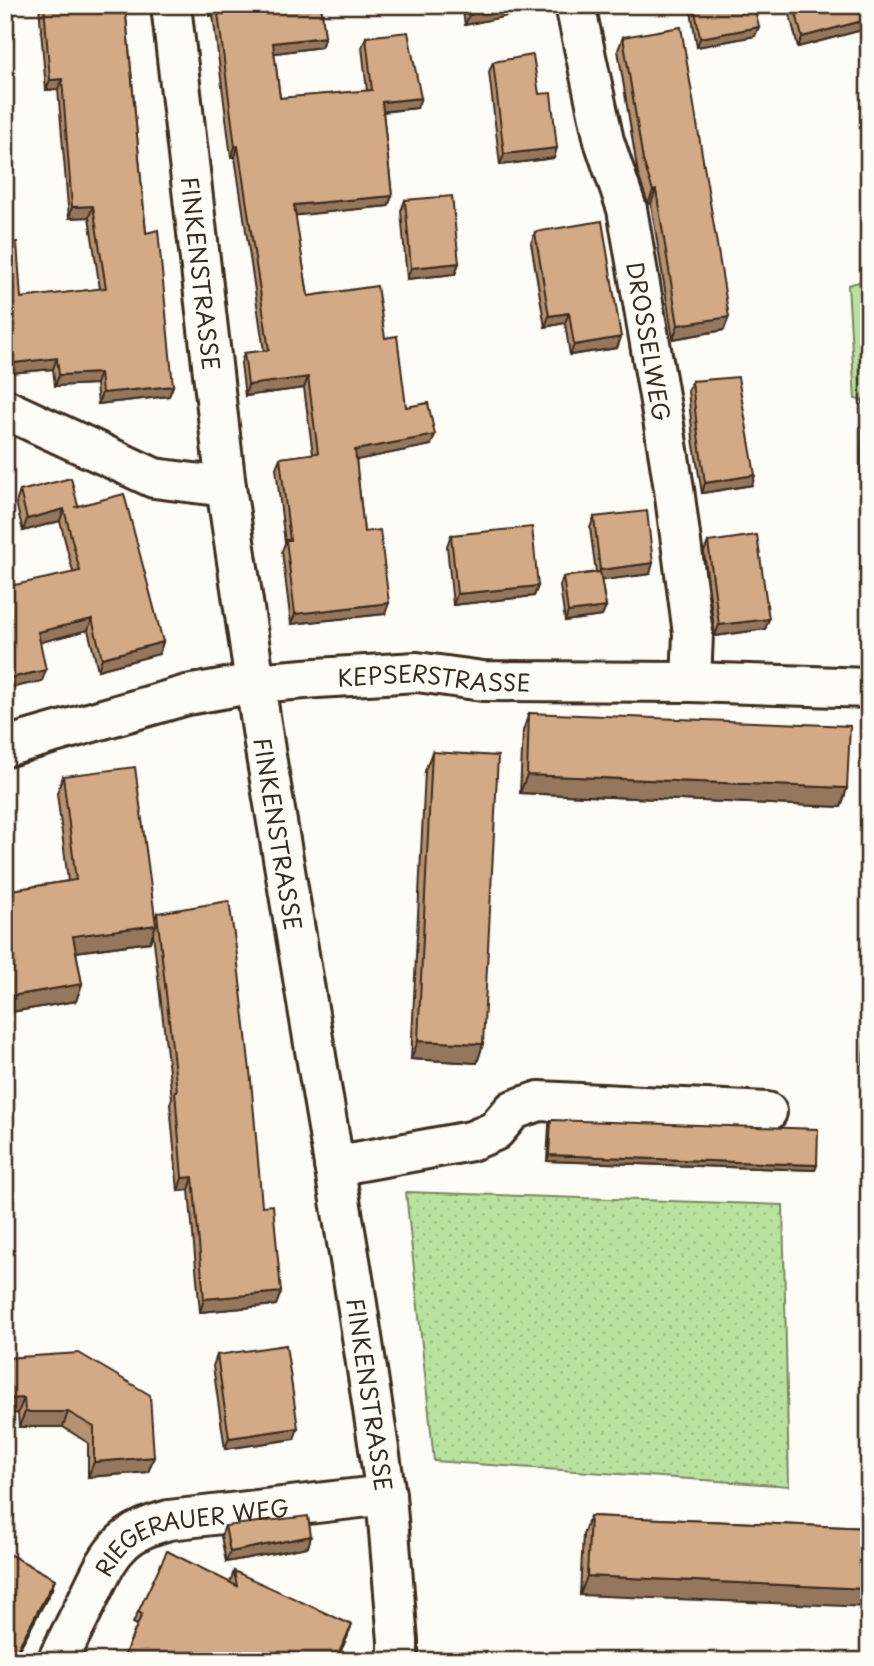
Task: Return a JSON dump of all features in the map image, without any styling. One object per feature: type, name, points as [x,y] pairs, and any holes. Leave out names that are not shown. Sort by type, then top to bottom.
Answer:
[{"type":"street","name":"FINKENSTRASSE","points":[[171,5],[226,487],[386,1495],[398,1661]]},
{"type":"street","name":"DROSSELWEG","points":[[575,5],[604,141],[627,209],[664,425],[692,634],[691,682]]},
{"type":"street","points":[[5,409],[154,478],[226,487]]},
{"type":"street","name":"KEPSERSTRASSE","points":[[5,747],[187,695],[256,682],[417,672],[483,681],[691,682],[869,688]]},
{"type":"street","points":[[334,1166],[471,1141],[495,1131],[513,1110],[539,1101],[767,1112]]},
{"type":"street","name":"RIEGERAUER WEG","points":[[57,1661],[101,1572],[120,1545],[145,1528],[169,1520],[386,1495]]},
{"type":"green space","points":[[869,279],[869,401],[855,399],[848,285]]},
{"type":"green space","points":[[406,1192],[783,1205],[789,1486],[434,1461]]},
{"type":"building","points":[[44,5],[125,5],[146,233],[158,230],[173,386],[102,393],[100,373],[59,375],[57,358],[13,363],[5,309],[5,244],[17,242],[21,298],[106,288],[93,206],[72,207],[62,79],[50,80]]},
{"type":"building","points":[[217,5],[321,5],[325,37],[273,43],[280,98],[372,90],[366,37],[408,32],[421,98],[382,102],[392,196],[294,205],[308,296],[377,286],[385,338],[397,336],[406,407],[428,403],[435,435],[355,450],[364,532],[380,530],[389,603],[295,614],[286,540],[290,540],[280,458],[318,453],[308,377],[248,385],[244,353],[269,350],[238,146],[235,147]]},
{"type":"building","points":[[467,5],[515,5],[469,15]]},
{"type":"building","points":[[694,5],[754,5],[759,27],[700,38]]},
{"type":"building","points":[[794,5],[869,5],[869,19],[802,37]]},
{"type":"building","points":[[681,27],[729,317],[678,325],[656,190],[653,191],[643,160],[623,37]]},
{"type":"building","points":[[533,55],[539,94],[551,93],[557,148],[504,154],[493,62]]},
{"type":"building","points":[[452,196],[459,263],[411,268],[405,200]]},
{"type":"building","points":[[602,221],[621,337],[574,345],[569,313],[549,316],[535,232]]},
{"type":"building","points":[[738,377],[755,475],[705,483],[692,381]]},
{"type":"building","points":[[868,386],[869,478],[865,478]]},
{"type":"building","points":[[71,478],[78,506],[124,494],[163,642],[102,658],[92,619],[38,632],[46,670],[5,679],[5,587],[80,571],[64,509],[27,519],[20,491]]},
{"type":"building","points":[[647,511],[653,563],[600,570],[594,517]]},
{"type":"building","points":[[532,527],[538,586],[457,594],[451,535]]},
{"type":"building","points":[[757,535],[769,619],[719,625],[708,542]]},
{"type":"building","points":[[600,572],[606,607],[568,612],[563,577]]},
{"type":"building","points":[[529,713],[850,726],[847,788],[527,775]]},
{"type":"building","points":[[432,752],[498,756],[483,1044],[418,1041]]},
{"type":"building","points":[[135,767],[156,925],[73,936],[82,984],[5,997],[5,891],[76,880],[63,776]]},
{"type":"building","points":[[229,901],[251,1080],[262,1206],[273,1205],[281,1292],[204,1299],[193,1177],[182,1178],[177,1091],[157,913]]},
{"type":"building","points":[[551,1120],[818,1129],[817,1165],[549,1155]]},
{"type":"building","points":[[286,1345],[298,1428],[229,1438],[217,1355]]},
{"type":"building","points":[[79,1353],[150,1395],[154,1457],[94,1462],[94,1427],[68,1412],[25,1412],[24,1398],[5,1399],[5,1358]]},
{"type":"building","points":[[308,1516],[311,1536],[230,1552],[225,1526]]},
{"type":"building","points":[[590,1516],[869,1528],[869,1589],[587,1576]]},
{"type":"building","points":[[167,1551],[237,1586],[234,1571],[352,1625],[335,1661],[122,1661],[142,1614],[138,1612]]},
{"type":"building","points":[[5,1552],[55,1579],[11,1661],[5,1661]]}]
